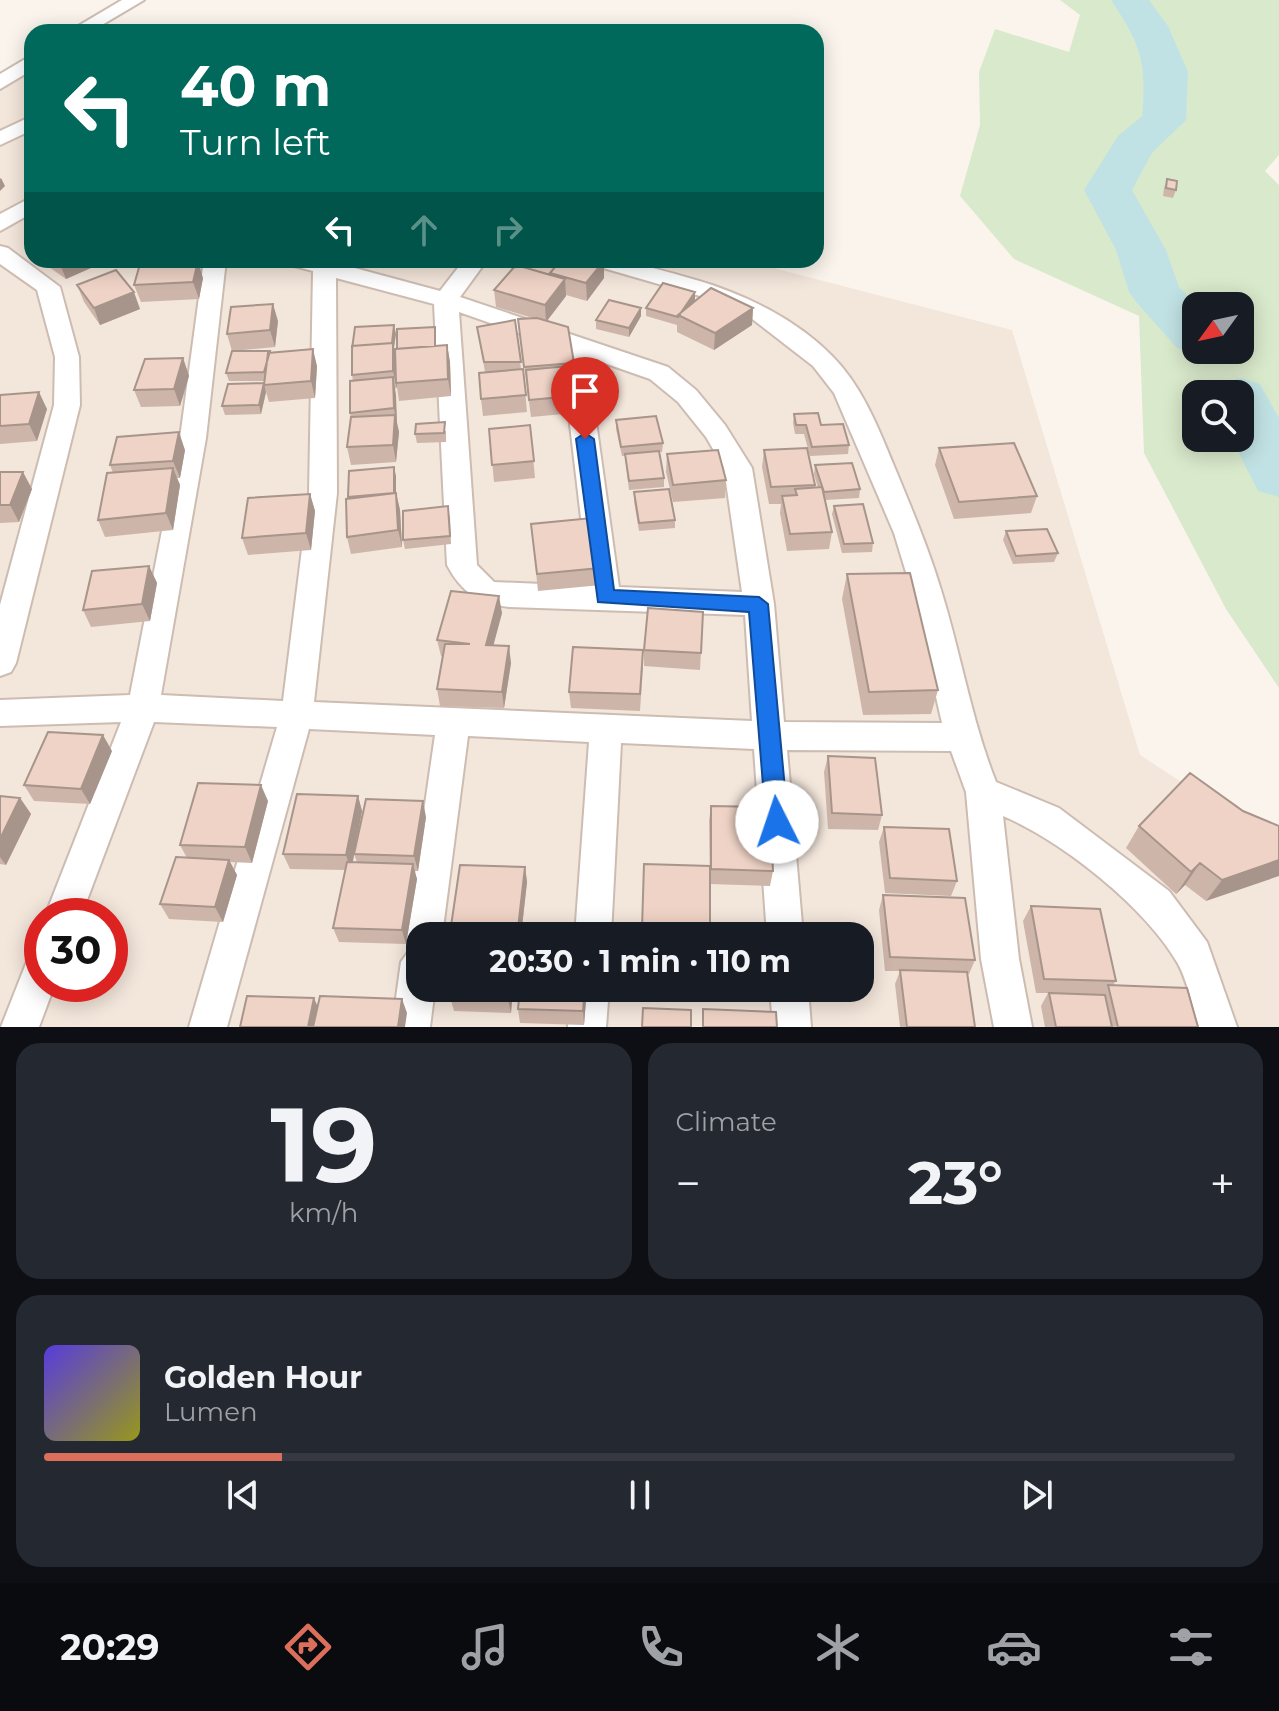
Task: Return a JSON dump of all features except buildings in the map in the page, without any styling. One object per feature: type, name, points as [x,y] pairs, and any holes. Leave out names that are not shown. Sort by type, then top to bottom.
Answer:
[{"type":"street","points":[[92,24],[135,0]]},
{"type":"street","points":[[0,83],[24,66]]},
{"type":"street","points":[[0,139],[24,126]]},
{"type":"street","points":[[0,224],[24,208]]},
{"type":"street","points":[[0,253],[48,287],[67,357],[67,405],[0,663]]},
{"type":"street","points":[[70,898],[143,708],[193,438],[214,268]]},
{"type":"street","points":[[208,1027],[297,713],[323,493],[311,268]]},
{"type":"street","points":[[326,268],[446,300],[659,373],[687,396],[716,431],[738,468],[759,604],[784,922]]},
{"type":"street","points":[[470,268],[446,300],[462,565],[470,581],[485,593],[759,604]]},
{"type":"street","points":[[629,268],[708,291],[759,313],[822,360],[845,389],[888,477],[908,533],[927,592],[962,737],[983,792],[1000,959],[1013,1027]]},
{"type":"street","points":[[573,343],[605,597]]},
{"type":"street","points":[[0,713],[143,708],[771,736],[962,737]]},
{"type":"street","points":[[426,922],[453,723]]},
{"type":"street","points":[[594,922],[606,728]]},
{"type":"street","points":[[983,792],[1047,819],[1156,903],[1194,955],[1218,1027]]},
{"type":"street","points":[[20,1027],[29,1002]]},
{"type":"street","points":[[411,1027],[414,1002]]},
{"type":"street","points":[[587,1027],[589,1002]]},
{"type":"street","points":[[790,1002],[792,1027]]},
{"type":"shaded area","points":[[16,75],[24,77],[24,268],[774,268],[1012,330],[1140,755],[1279,846],[1279,1027],[0,1027],[0,90]]},
{"type":"green space","points":[[1060,0],[1279,0],[1279,155],[1265,171],[1279,185],[1279,688],[1226,609],[1144,453],[1139,316],[1014,259],[960,196],[980,125],[979,72],[995,29],[1069,52],[1080,15]]},
{"type":"waterway","points":[[1130,0],[1148,26],[1167,72],[1164,120],[1134,146],[1108,190],[1141,250],[1155,292],[1182,321]]},
{"type":"waterway","points":[[1254,425],[1279,476]]},
{"type":"route","points":[[585,439],[605,597],[759,604],[777,822]]}]
